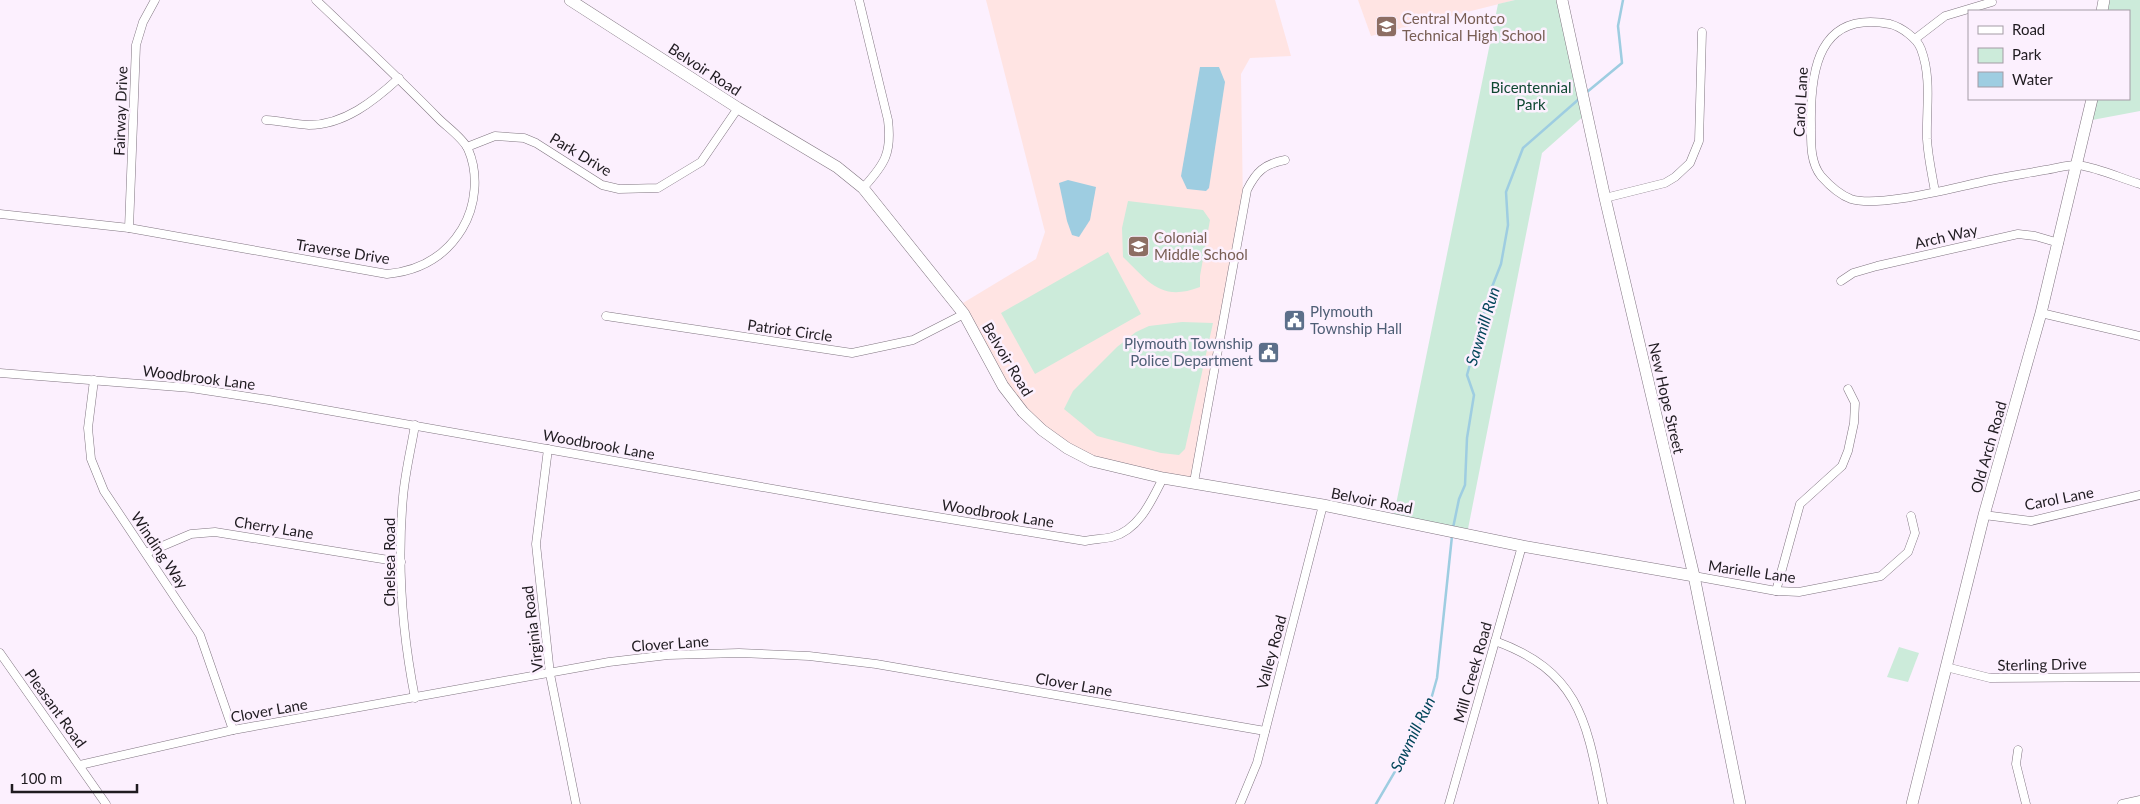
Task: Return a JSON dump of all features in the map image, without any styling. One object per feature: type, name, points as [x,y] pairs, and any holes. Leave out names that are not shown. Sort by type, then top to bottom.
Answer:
[{"type":"street","name":"Fairway Drive","points":[[129,228],[136,45],[142,22],[155,0]]},
{"type":"street","points":[[316,0],[399,78],[468,147]]},
{"type":"street","name":"Belvoir Road","points":[[570,0],[738,108],[837,167],[862,188],[964,314],[1004,386],[1023,412],[1042,430],[1067,448],[1092,461],[1162,478],[1324,505],[1522,546],[1694,576]]},
{"type":"street","points":[[859,0],[888,120],[890,138],[888,154],[879,170],[862,188]]},
{"type":"street","name":"New Hope Street","points":[[1562,0],[1605,198],[1694,576],[1740,804]]},
{"type":"street","points":[[1935,192],[1928,141],[1926,68],[1920,47],[1915,39],[1945,16],[1992,2]]},
{"type":"street","name":"Carol Lane","points":[[1915,39],[1896,26],[1866,22],[1841,30],[1825,44],[1814,70],[1811,115],[1813,160],[1822,177],[1837,191],[1852,199],[1880,201],[2078,165],[2140,184]]},
{"type":"street","points":[[1605,198],[1665,183],[1676,177],[1690,162],[1699,141],[1702,32]]},
{"type":"street","points":[[266,120],[309,125],[339,119],[369,103],[399,78]]},
{"type":"street","name":"Old Arch Road","points":[[1912,804],[1984,515],[2042,313],[2092,100]]},
{"type":"street","name":"Park Drive","points":[[468,147],[495,136],[524,138],[536,143],[602,185],[619,189],[658,188],[701,162],[738,108]]},
{"type":"street","name":"Traverse Drive","points":[[0,214],[129,228],[387,274],[402,272],[422,267],[442,254],[456,239],[466,224],[475,193],[474,175],[468,147]]},
{"type":"street","points":[[1194,482],[1247,190],[1260,169],[1270,162],[1285,160]]},
{"type":"street","name":"Arch Way","points":[[1840,281],[1853,273],[1877,266],[2018,234],[2035,236],[2059,243]]},
{"type":"street","points":[[2042,313],[2140,336]]},
{"type":"street","name":"Patriot Circle","points":[[606,316],[852,353],[913,340],[964,314]]},
{"type":"street","name":"Woodbrook Lane","points":[[0,373],[196,389],[415,425],[864,505],[1085,541],[1114,537],[1128,529],[1149,505],[1162,478]]},
{"type":"street","name":"Winding Way","points":[[94,380],[88,428],[91,459],[104,492],[200,635],[233,730]]},
{"type":"street","points":[[1776,591],[1800,504],[1842,466],[1848,451],[1854,423],[1855,404],[1848,390]]},
{"type":"street","name":"Chelsea Road","points":[[415,425],[403,497],[402,562],[402,606],[405,648],[415,698]]},
{"type":"street","name":"Virginia Road","points":[[548,449],[536,544],[550,674],[576,804]]},
{"type":"street","name":"Carol Lane","points":[[1984,515],[2031,521],[2140,495]]},
{"type":"street","name":"Valley Road","points":[[1240,804],[1256,764],[1324,505]]},
{"type":"street","name":"Marielle Lane","points":[[1694,576],[1776,591],[1799,592],[1881,576],[1908,552],[1915,533],[1911,516]]},
{"type":"street","name":"Cherry Lane","points":[[146,553],[191,534],[215,532],[402,562]]},
{"type":"street","name":"Mill Creek Road","points":[[1449,804],[1522,546]]},
{"type":"street","points":[[1495,641],[1519,650],[1551,673],[1568,690],[1581,712],[1589,733],[1603,804]]},
{"type":"street","name":"Pleasant Road","points":[[0,653],[106,804]]},
{"type":"street","name":"Clover Lane","points":[[80,765],[233,730],[609,662],[668,655],[739,653],[809,656],[876,664],[1265,731]]},
{"type":"street","name":"Sterling Drive","points":[[1946,667],[1990,678],[2140,676]]},
{"type":"street","points":[[2018,750],[2016,764],[2026,804]]},
{"type":"street","points":[[2122,804],[2140,800]]},
{"type":"shaded area","name":"Colonial Middle School","points":[[986,0],[1275,0],[1291,56],[1250,58],[1241,74],[1243,208],[1194,482],[1092,461],[1023,412],[958,306],[1036,259],[1045,232]]},
{"type":"shaded area","name":"Central Montco Technical High School","points":[[1358,0],[1515,0],[1371,36]]},
{"type":"green space","name":"Bicentennial Park","points":[[1515,0],[1562,0],[1586,114],[1542,153],[1467,534],[1393,519],[1498,4]]},
{"type":"green space","points":[[2104,0],[2140,0],[2140,111],[2087,121],[2092,100],[2130,100],[2130,10],[2102,10]]},
{"type":"green space","points":[[1128,201],[1203,210],[1210,220],[1200,276],[1200,287],[1187,291],[1165,291],[1149,281],[1123,257],[1122,228]]},
{"type":"green space","points":[[1108,252],[1141,314],[1035,374],[1001,313]]},
{"type":"green space","points":[[1182,322],[1213,323],[1185,449],[1179,455],[1161,453],[1097,436],[1064,409],[1073,391],[1117,347],[1136,332],[1149,326]]},
{"type":"green space","points":[[1899,647],[1919,653],[1908,682],[1887,677]]},
{"type":"water","points":[[1200,67],[1219,67],[1225,82],[1209,188],[1206,191],[1187,189],[1181,176]]},
{"type":"water","points":[[1068,180],[1096,187],[1090,220],[1079,237],[1072,235],[1059,183]]},
{"type":"waterway","name":"Sawmill Run","points":[[1587,92],[1622,63],[1618,26],[1623,0]]},
{"type":"waterway","name":"Sawmill Run","points":[[1453,528],[1459,499],[1465,485],[1467,438],[1474,395],[1467,375],[1490,292],[1501,264],[1508,225],[1506,192],[1523,148],[1579,99]]},
{"type":"waterway","name":"Sawmill Run","points":[[1376,804],[1404,756],[1430,703],[1437,678],[1452,536]]},
{"type":"place","name":"Central Montco Technical High School","points":[[1386,27]]},
{"type":"place","name":"Colonial Middle School","points":[[1138,246]]},
{"type":"place","name":"Plymouth Township Hall","points":[[1294,320]]},
{"type":"place","name":"Plymouth Township Police Department","points":[[1269,352]]}]
